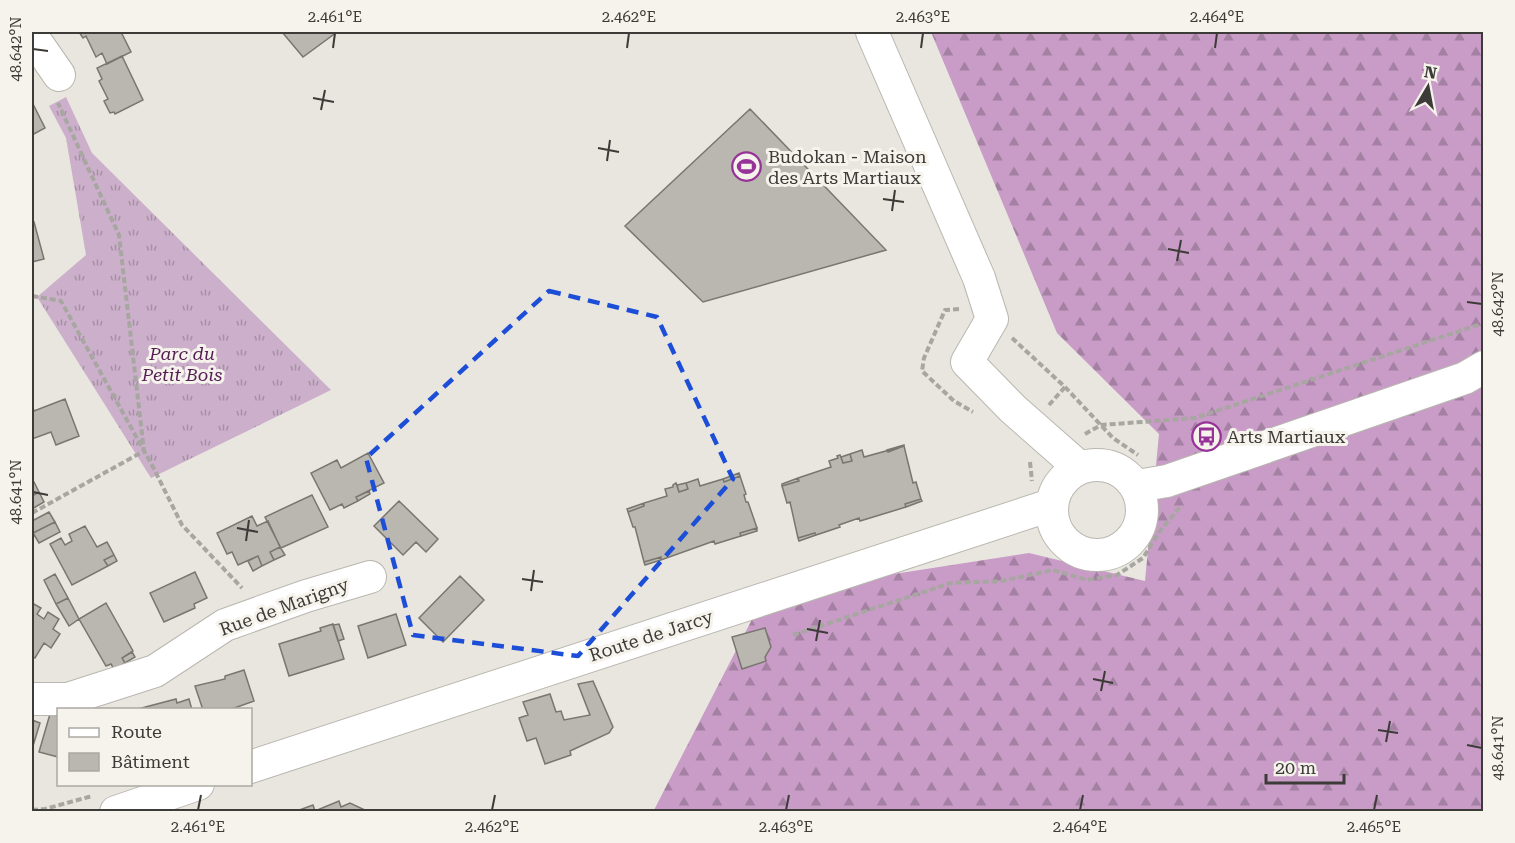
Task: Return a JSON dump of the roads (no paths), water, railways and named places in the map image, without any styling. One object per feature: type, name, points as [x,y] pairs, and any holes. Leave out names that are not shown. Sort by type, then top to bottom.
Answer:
[{"type":"street","points":[[872,32],[979,278],[992,319],[967,362],[1013,409],[1080,468]]},
{"type":"street","points":[[32,43],[39,46],[59,75]]},
{"type":"street","points":[[1137,486],[1167,481],[1465,378],[1484,367]]},
{"type":"street","points":[[1095,465],[1111,466],[1126,474],[1137,486],[1144,507],[1140,527],[1132,541],[1118,551],[1102,556],[1083,554],[1069,546],[1058,533],[1052,518],[1051,505],[1057,489],[1066,477],[1080,468],[1095,465]]},
{"type":"street","name":"Route de Jarcy","points":[[252,766],[1051,505]]},
{"type":"street","name":"Rue de Marigny","points":[[32,699],[68,699],[155,670],[225,625],[306,596],[370,577]]},
{"type":"street","points":[[107,802],[188,786]]},
{"type":"place","name":"Budokan - Maison des Arts Martiaux","points":[[747,167]]},
{"type":"place","name":"Arts Martiaux","points":[[1206,437]]},
{"type":"park label","name":"Parc du Petit Bois","points":[[182,364]]}]
